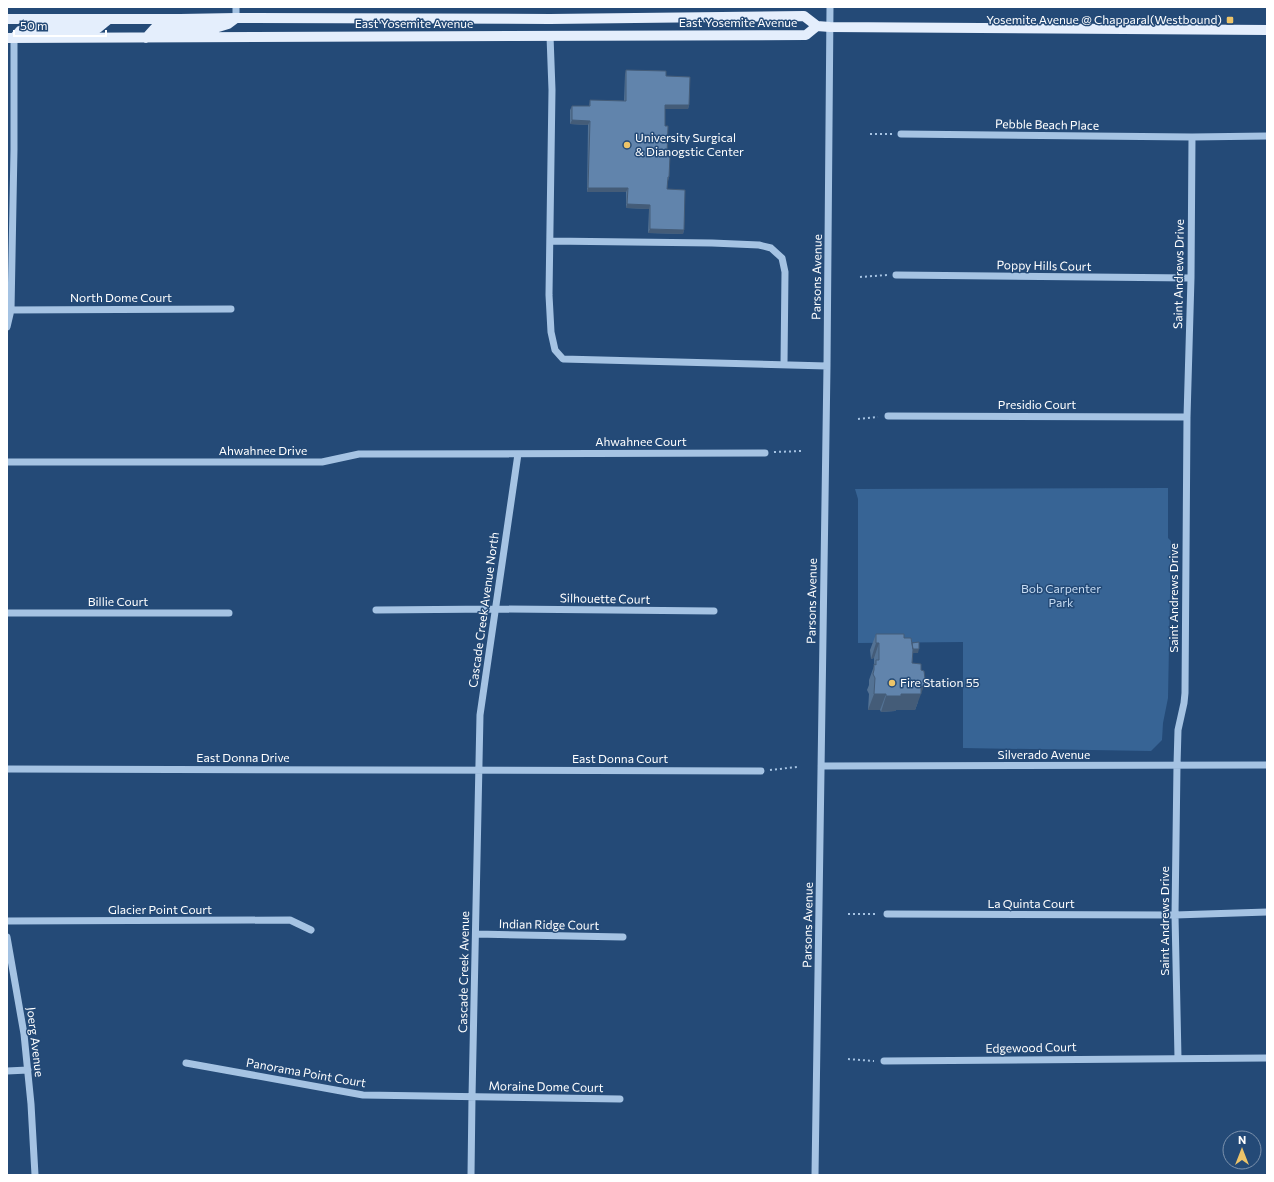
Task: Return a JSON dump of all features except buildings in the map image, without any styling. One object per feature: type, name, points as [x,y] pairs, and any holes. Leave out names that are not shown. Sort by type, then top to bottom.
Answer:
[{"type":"main road","name":"East Yosemite Avenue","points":[[7,19],[550,19],[804,16],[817,26],[806,36],[11,38]]},
{"type":"main road","points":[[146,38],[155,28],[215,28],[228,24],[236,18]]},
{"type":"main road","points":[[11,38],[20,31],[35,28],[98,28],[109,19]]},
{"type":"main road","points":[[817,26],[1267,30]]},
{"type":"street","points":[[236,7],[236,18]]},
{"type":"street","name":"Parsons Avenue","points":[[815,1175],[827,366],[830,7]]},
{"type":"street","points":[[550,36],[552,90],[550,295],[551,332],[554,350],[564,359],[827,366]]},
{"type":"street","points":[[7,327],[9,310],[11,38]]},
{"type":"street","name":"Pebble Beach Place","points":[[901,134],[1192,137],[1267,136]]},
{"type":"street","name":"Saint Andrews Drive","points":[[1178,1058],[1176,915],[1177,765],[1178,730],[1185,693],[1187,417],[1191,278],[1192,137]]},
{"type":"street","points":[[550,241],[712,243],[759,245],[771,248],[782,258],[785,272],[784,364]]},
{"type":"street","name":"Poppy Hills Court","points":[[896,275],[1191,278]]},
{"type":"street","name":"North Dome Court","points":[[9,310],[231,309]]},
{"type":"street","name":"Presidio Court","points":[[888,416],[1187,417]]},
{"type":"street","name":"Ahwahnee Court","points":[[518,454],[765,452]]},
{"type":"street","name":"Ahwahnee Drive","points":[[7,462],[322,462],[359,454],[518,454]]},
{"type":"street","name":"Cascade Creek Avenue North","points":[[480,770],[481,708],[518,454]]},
{"type":"street","name":"Silhouette Court","points":[[376,610],[496,609],[714,611]]},
{"type":"street","name":"Billie Court","points":[[7,613],[229,613]]},
{"type":"street","name":"Silverado Avenue","points":[[821,766],[1267,765]]},
{"type":"street","name":"East Donna Drive","points":[[7,768],[480,770]]},
{"type":"street","name":"East Donna Court","points":[[480,770],[761,771]]},
{"type":"street","name":"Cascade Creek Avenue","points":[[471,1175],[480,770]]},
{"type":"street","name":"La Quinta Court","points":[[887,914],[1176,915],[1267,912]]},
{"type":"street","name":"Glacier Point Court","points":[[7,921],[290,920],[311,930]]},
{"type":"street","name":"Indian Ridge Court","points":[[476,934],[623,937]]},
{"type":"street","name":"Joerg Avenue","points":[[7,937],[24,1034],[31,1104],[35,1175]]},
{"type":"street","name":"Edgewood Court","points":[[884,1061],[1267,1058]]},
{"type":"street","name":"Panorama Point Court","points":[[186,1063],[363,1095],[472,1097]]},
{"type":"street","points":[[7,1070],[28,1070]]},
{"type":"street","name":"Moraine Dome Court","points":[[472,1097],[620,1099]]},
{"type":"path","points":[[870,134],[901,134]]},
{"type":"path","points":[[860,276],[896,275]]},
{"type":"path","points":[[858,419],[888,416]]},
{"type":"path","points":[[765,452],[802,451]]},
{"type":"path","points":[[761,771],[797,767]]},
{"type":"path","points":[[848,914],[887,914]]},
{"type":"path","points":[[848,1060],[884,1061]]},
{"type":"green space","name":"Bob Carpenter Park","points":[[1168,488],[1168,538],[1171,541],[1168,698],[1163,723],[1162,740],[1151,751],[963,748],[963,642],[858,643],[858,499],[855,489]]},
{"type":"place","name":"Yosemite Avenue @ Chapparal(Westbound)","points":[[1230,20]]},
{"type":"place","name":"University Surgical & Dianogstic Center","points":[[627,145]]},
{"type":"place","name":"Fire Station 55","points":[[892,683]]}]
